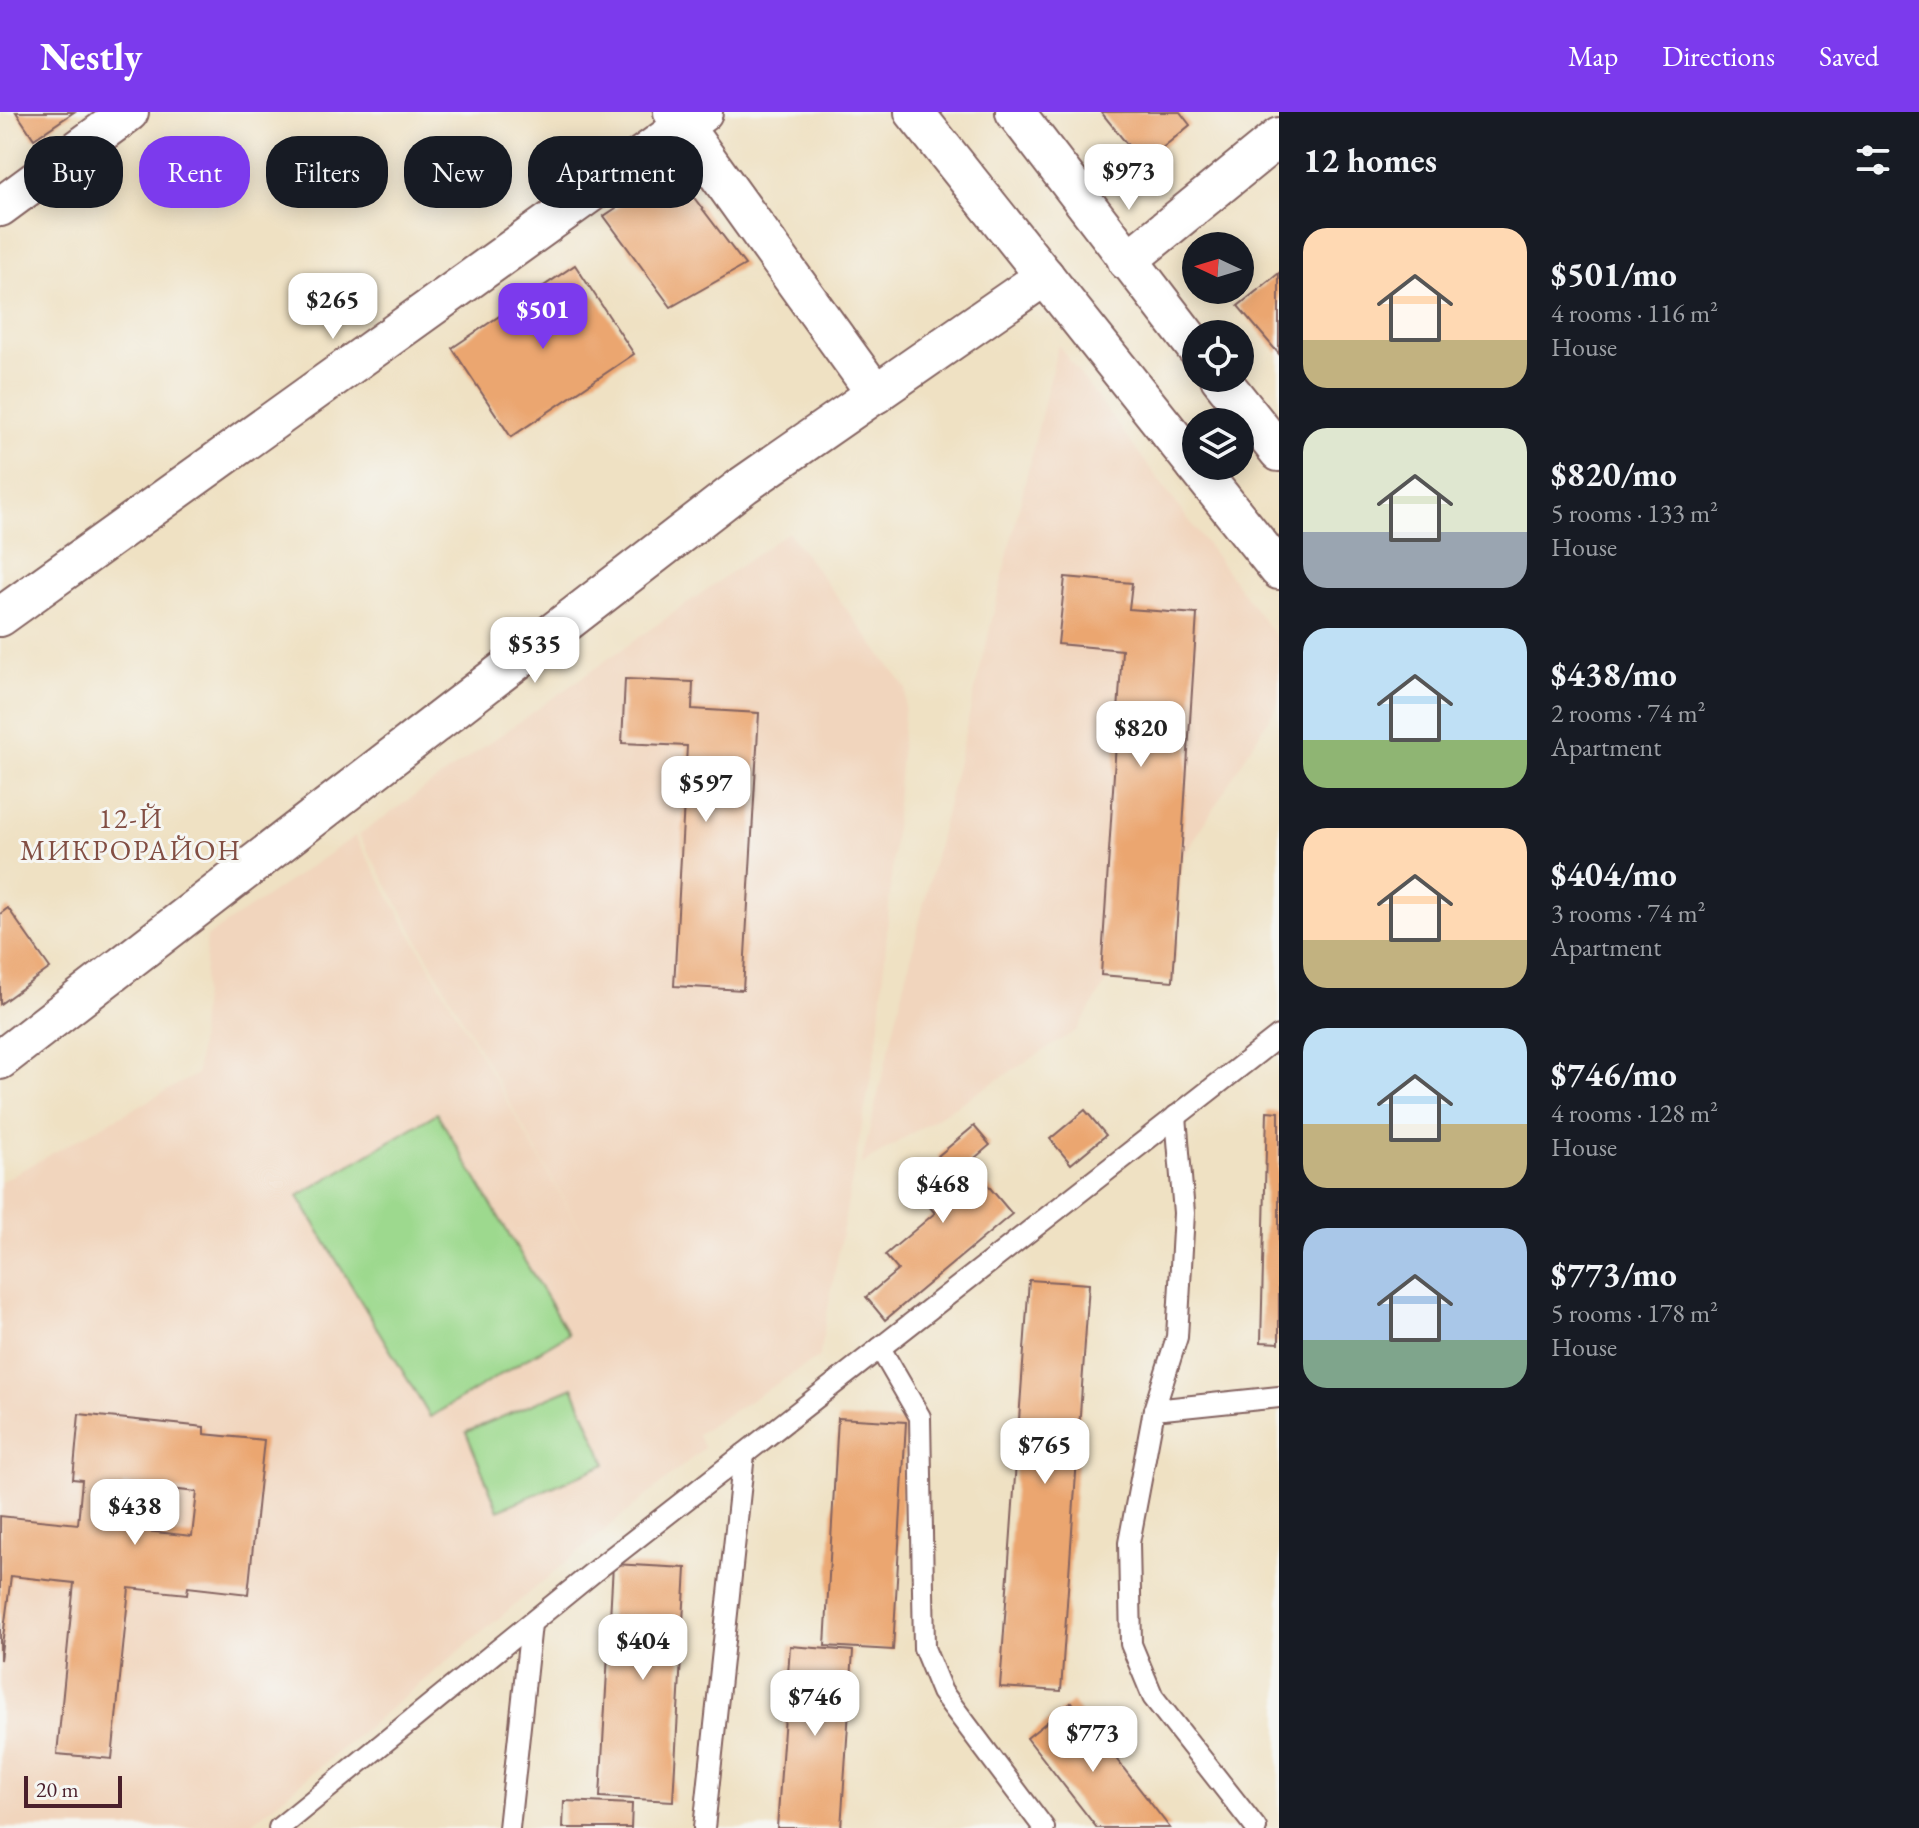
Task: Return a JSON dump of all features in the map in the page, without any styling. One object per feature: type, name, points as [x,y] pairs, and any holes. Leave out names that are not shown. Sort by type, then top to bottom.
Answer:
[{"type":"street","points":[[0,207],[129,112]]},
{"type":"street","points":[[914,112],[1182,448]]},
{"type":"street","points":[[1015,112],[1182,330]]},
{"type":"street","points":[[0,617],[686,117],[876,394]]},
{"type":"street","points":[[1127,261],[1279,137]]},
{"type":"street","points":[[0,1060],[744,485],[1045,276]]},
{"type":"street","points":[[1231,392],[1279,452]]},
{"type":"street","points":[[1207,480],[1279,570]]},
{"type":"lane","points":[[279,1828],[744,1454],[1279,1036]]},
{"type":"lane","points":[[1176,1116],[1184,1213],[1177,1337],[1154,1410],[1129,1543],[1131,1644],[1153,1697],[1256,1828]]},
{"type":"lane","points":[[880,1348],[920,1417],[924,1648],[942,1692],[1044,1828]]},
{"type":"lane","points":[[1154,1410],[1279,1397]]},
{"type":"lane","points":[[704,1828],[744,1454]]},
{"type":"lane","points":[[509,1828],[531,1624]]},
{"type":"shaded area","points":[[1058,345],[1279,641],[1279,702],[1077,1030],[861,1165]]},
{"type":"shaded area","points":[[788,532],[906,688],[879,1033],[819,1357],[697,1434],[704,1448],[246,1828],[0,1828],[0,1182],[197,1074],[207,937],[355,836],[612,1285],[359,835]]},
{"type":"green space","points":[[437,1113],[568,1334],[430,1417],[298,1196]]},
{"type":"green space","points":[[573,1387],[606,1464],[498,1510],[466,1432]]},
{"type":"building","points":[[16,112],[74,112],[38,136],[32,136]]},
{"type":"building","points":[[1101,112],[1180,112],[1190,125],[1143,164]]},
{"type":"building","points":[[616,208],[702,208],[745,265],[671,307],[604,216]]},
{"type":"building","points":[[575,265],[634,354],[511,437],[452,348]]},
{"type":"building","points":[[1279,273],[1279,354],[1254,325],[1254,320],[1250,320],[1238,306],[1254,304],[1254,293]]},
{"type":"building","points":[[1065,577],[1132,583],[1129,609],[1197,614],[1173,981],[1101,975],[1122,650],[1058,644]]},
{"type":"building","points":[[625,679],[693,682],[692,709],[759,713],[743,990],[674,986],[687,746],[622,743]]},
{"type":"building","points":[[8,908],[50,968],[0,1004],[0,914]]},
{"type":"building","points":[[1085,1110],[1106,1135],[1071,1164],[1050,1139]]},
{"type":"building","points":[[1267,1111],[1279,1112],[1279,1343],[1261,1342]]},
{"type":"building","points":[[974,1126],[990,1145],[969,1163],[1012,1214],[885,1320],[866,1297],[898,1270],[885,1255],[935,1213],[915,1190],[945,1165],[938,1156]]},
{"type":"building","points":[[1029,1280],[1089,1284],[1061,1691],[1000,1687]]},
{"type":"building","points":[[79,1414],[204,1427],[204,1434],[264,1440],[248,1594],[188,1587],[187,1594],[129,1588],[112,1759],[57,1754],[74,1583],[11,1576],[0,1660],[0,1516],[78,1524],[82,1480],[73,1479]],"holes":[[[123,1484],[197,1492],[192,1536],[119,1528]]]},
{"type":"building","points":[[838,1418],[906,1422],[893,1650],[825,1646]]},
{"type":"building","points":[[613,1564],[686,1568],[673,1801],[600,1797]]},
{"type":"building","points":[[790,1646],[853,1651],[841,1828],[777,1828]]},
{"type":"building","points":[[1072,1702],[1170,1828],[1097,1828],[1027,1738]]},
{"type":"building","points":[[564,1801],[632,1804],[631,1828],[563,1828]]},
{"type":"district","name":"12-Й МИКРОРАЙОН","points":[[131,834]]}]
